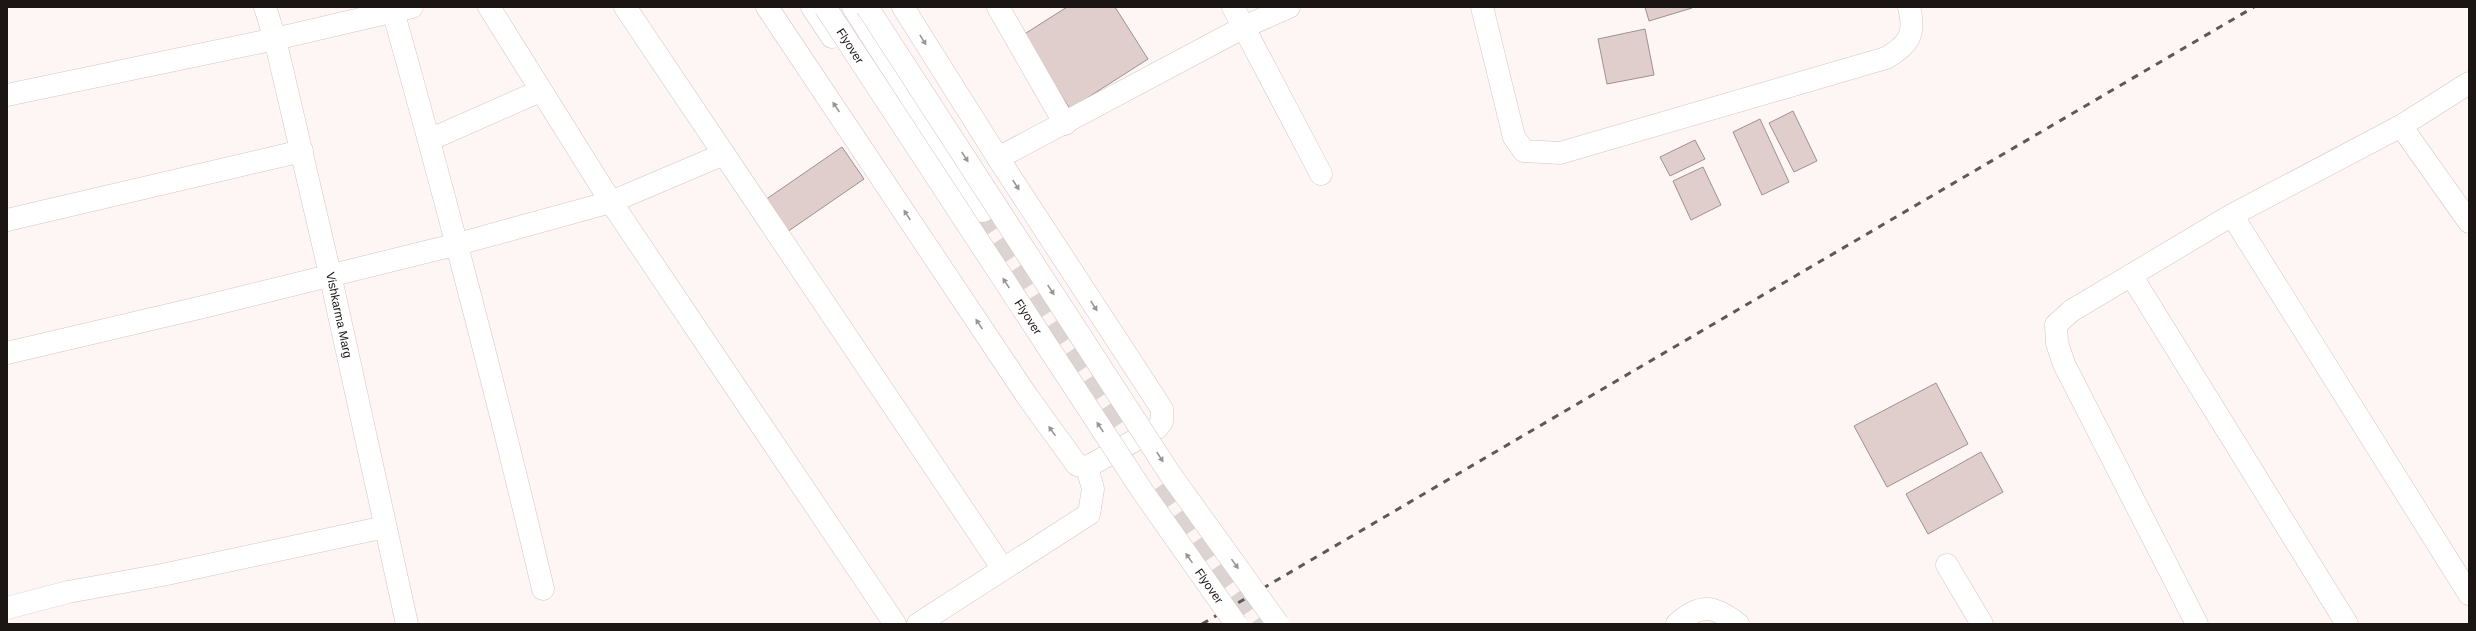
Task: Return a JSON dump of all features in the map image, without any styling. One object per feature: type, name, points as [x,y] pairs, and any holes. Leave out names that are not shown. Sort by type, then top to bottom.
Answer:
[{"type":"street","name":"Vishkarma Marg","points":[[265,7],[275,39],[302,151],[406,624]]},
{"type":"street","points":[[489,7],[611,202],[894,624]]},
{"type":"street","points":[[625,7],[1003,570]]},
{"type":"street","points":[[768,7],[1027,396],[1077,465],[1087,467],[1157,428],[1162,422],[1162,409],[998,158],[903,7]]},
{"type":"street","points":[[812,7],[957,222]]},
{"type":"street","name":"Flyover","points":[[825,7],[1143,492],[1236,624]]},
{"type":"street","points":[[853,7],[982,211]]},
{"type":"street","points":[[868,7],[1166,467],[1278,624]]},
{"type":"street","points":[[998,7],[1065,124]]},
{"type":"street","points":[[1234,7],[1321,174]]},
{"type":"street","points":[[998,158],[1065,124],[1244,27],[1289,7]]},
{"type":"street","points":[[1482,7],[1514,137],[1524,151],[1540,154],[1560,153],[1886,58],[1902,49],[1911,34],[1912,16],[1909,7]]},
{"type":"street","points":[[7,95],[275,39],[399,8],[429,140],[458,244],[511,452],[542,589]]},
{"type":"street","points":[[2197,624],[2064,364],[2057,343],[2056,326],[2071,311],[2232,215],[2401,126],[2469,83]]},
{"type":"street","points":[[429,140],[540,90]]},
{"type":"street","points":[[2401,126],[2469,222]]},
{"type":"street","points":[[7,220],[302,151]]},
{"type":"street","points":[[7,353],[207,306],[330,274],[458,244],[611,202],[724,154]]},
{"type":"street","points":[[2232,215],[2469,594]]},
{"type":"street","points":[[2131,275],[2347,624]]},
{"type":"street","points":[[918,624],[1089,514],[1093,489],[1087,467]]},
{"type":"street","points":[[7,608],[68,592],[385,528]]},
{"type":"street","points":[[1947,565],[1982,624]]},
{"type":"street","points":[[1677,624],[1689,613],[1700,608],[1717,610],[1738,624]]},
{"type":"building","points":[[1067,7],[1115,7],[1148,59],[1070,109],[1023,35]]},
{"type":"building","points":[[1645,7],[1692,7],[1692,8],[1649,21]]},
{"type":"building","points":[[1645,29],[1654,75],[1607,84],[1598,39]]},
{"type":"building","points":[[1793,111],[1817,161],[1794,172],[1769,123]]},
{"type":"building","points":[[1760,119],[1789,182],[1762,195],[1733,132]]},
{"type":"building","points":[[1695,140],[1705,159],[1670,176],[1660,157]]},
{"type":"building","points":[[842,147],[864,179],[787,232],[765,200]]},
{"type":"building","points":[[1703,167],[1721,205],[1691,220],[1673,181]]},
{"type":"building","points":[[1936,383],[1968,444],[1887,487],[1854,426]]},
{"type":"building","points":[[1981,452],[2003,492],[1928,534],[1906,494]]},
{"type":"tunnel","points":[[983,211],[1146,456]]},
{"type":"tunnel","points":[[1164,483],[1262,624]]},
{"type":"railway","points":[[1202,624],[2254,7]]}]
